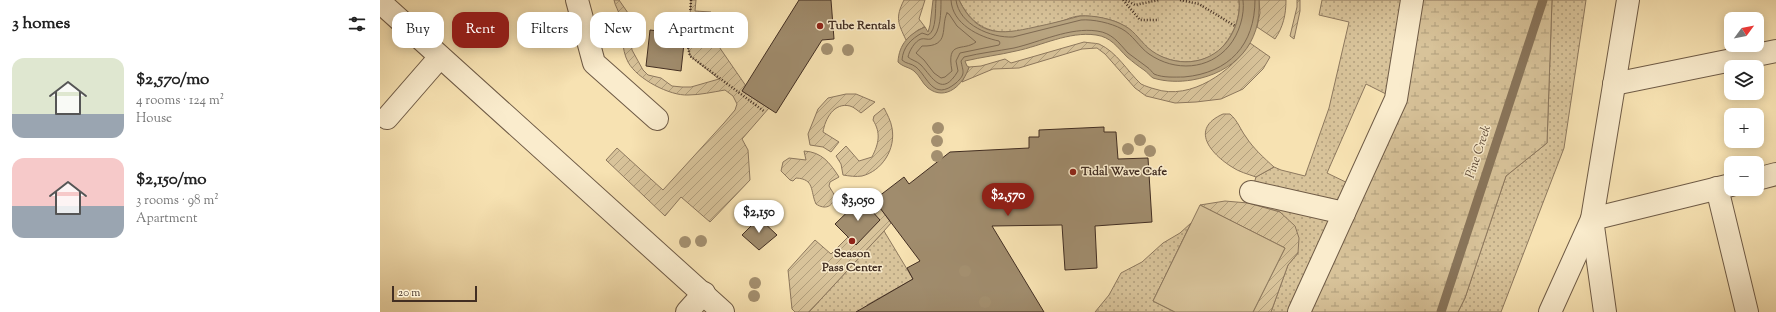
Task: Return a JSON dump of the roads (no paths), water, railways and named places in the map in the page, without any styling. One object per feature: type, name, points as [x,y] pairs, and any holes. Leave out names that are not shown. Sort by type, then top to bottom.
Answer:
[{"type":"lane","points":[[577,0],[594,63],[657,119]]},
{"type":"lane","points":[[1299,312],[1396,99],[1412,0]]},
{"type":"lane","points":[[1550,312],[1592,219],[1628,0]]},
{"type":"lane","points":[[380,2],[704,293],[723,312]]},
{"type":"lane","points":[[1614,84],[1776,51]]},
{"type":"lane","points":[[387,118],[440,57]]},
{"type":"lane","points":[[1764,177],[1776,174]]},
{"type":"lane","points":[[1592,219],[1724,187]]},
{"type":"lane","points":[[1251,192],[1344,213]]},
{"type":"lane","points":[[1726,196],[1748,312]]},
{"type":"lane","points":[[1592,219],[1605,312]]},
{"type":"lane","points":[[687,312],[704,293]]},
{"type":"water","points":[[933,0],[959,0],[966,12],[974,21],[982,27],[1000,32],[1022,30],[1080,16],[1091,16],[1115,21],[1129,28],[1152,51],[1171,60],[1181,62],[1200,60],[1210,56],[1226,43],[1237,23],[1239,0],[1259,0],[1259,16],[1256,30],[1250,43],[1242,54],[1221,71],[1192,80],[1178,81],[1153,78],[1127,57],[1110,40],[1101,36],[1086,34],[1065,37],[1026,49],[965,61],[969,67],[959,85],[948,92],[941,93],[935,92],[928,88],[914,71],[898,62],[900,50],[910,36],[925,27],[928,32]]},
{"type":"waterway","name":"Pine Creek","points":[[1441,312],[1543,0]]},
{"type":"place","name":"Tube Rentals","points":[[820,26]]},
{"type":"place","name":"Tidal Wave Cafe","points":[[1073,172]]},
{"type":"place","name":"Season Pass Center","points":[[852,241]]}]
